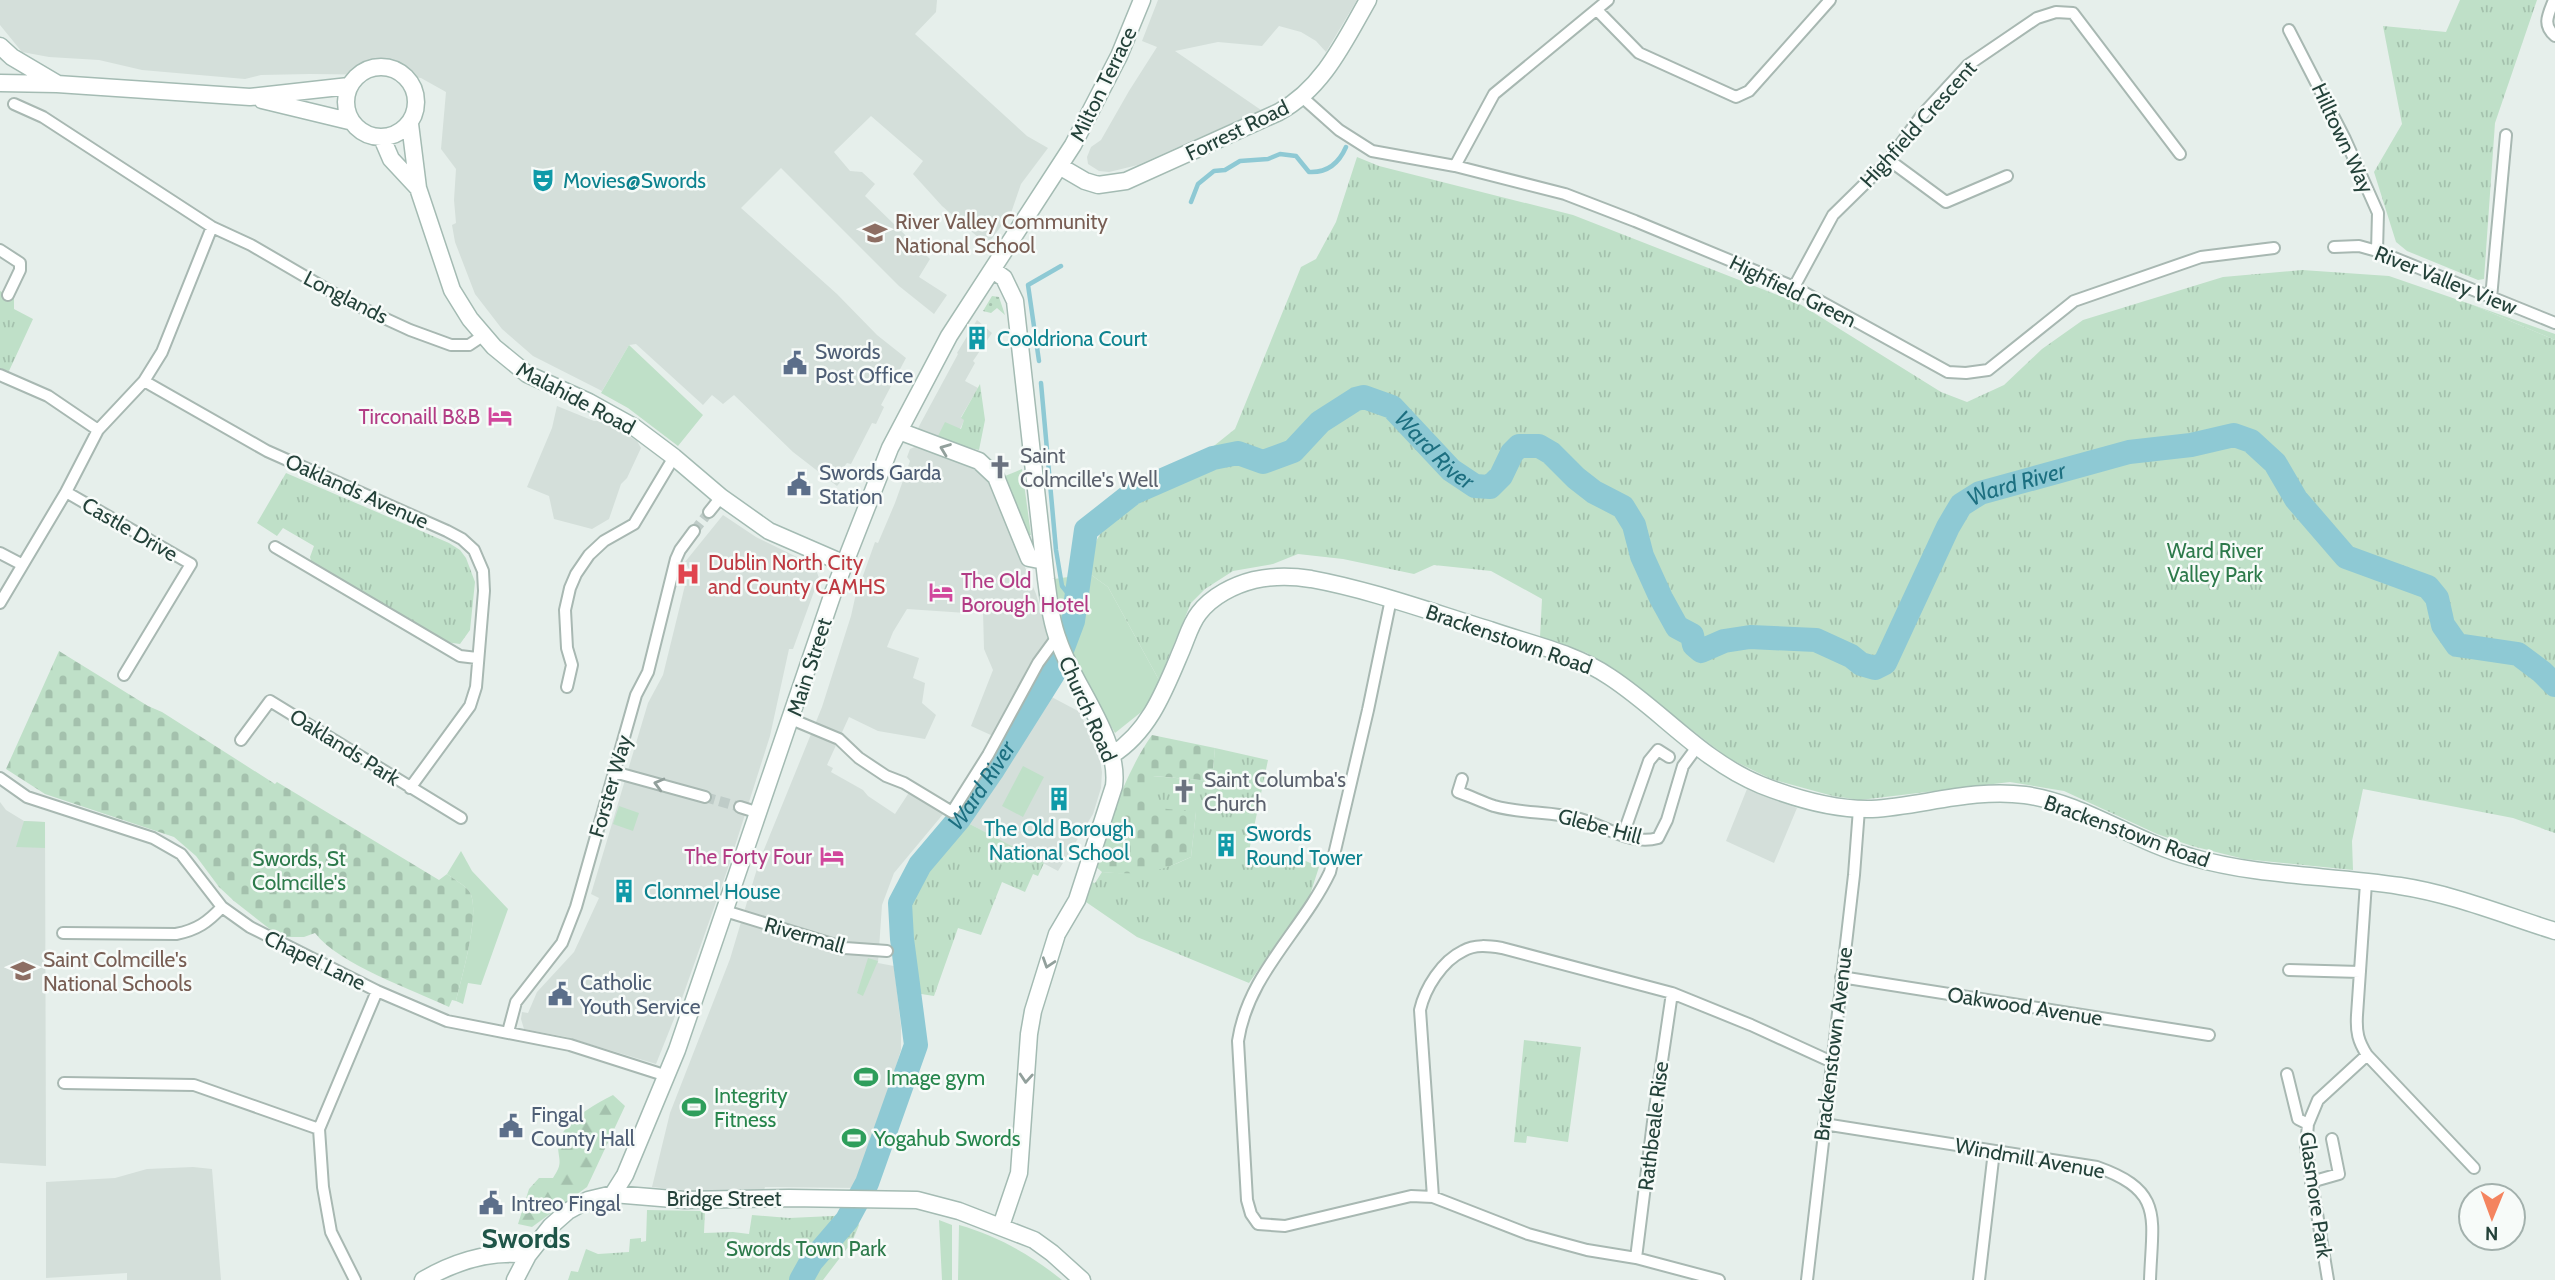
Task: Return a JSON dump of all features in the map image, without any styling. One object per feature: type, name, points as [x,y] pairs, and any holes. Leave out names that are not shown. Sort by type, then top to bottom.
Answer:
[{"type":"street","name":"Milton Terrace","points":[[1061,167],[1104,87],[1142,0]]},
{"type":"street","name":"Forrest Road","points":[[1061,167],[1098,185],[1126,181],[1279,112],[1302,97],[1325,72],[1368,0]]},
{"type":"street","points":[[1455,166],[1494,94],[1608,0]]},
{"type":"street","points":[[1597,10],[1639,53],[1736,97],[1749,91],[1830,0]]},
{"type":"street","points":[[2554,0],[2546,21],[2547,29],[2555,36]]},
{"type":"street","name":"Highfield Crescent","points":[[1794,287],[1833,215],[1889,160],[1922,115],[1968,65],[2037,18],[2056,12],[2073,13],[2180,154]]},
{"type":"street","name":"Hilltown Way","points":[[2289,30],[2345,139],[2378,214],[2377,251]]},
{"type":"street","points":[[0,46],[12,57],[57,84]]},
{"type":"street","points":[[0,83],[57,84],[250,97],[349,121],[363,133],[382,138],[394,135],[410,124],[417,104],[409,79],[388,67],[369,69],[354,79],[349,86],[346,107],[349,121]]},
{"type":"street","points":[[250,97],[349,86]]},
{"type":"street","name":"Highfield Green","points":[[1302,97],[1339,130],[1372,151],[1455,166],[1565,194],[1794,287],[1948,372],[1988,370],[2074,301],[2201,257],[2274,248]]},
{"type":"street","name":"Longlands","points":[[14,104],[43,117],[212,227],[251,245],[347,301],[410,330],[451,345],[470,345],[484,335]]},
{"type":"street","name":"Malahide Road","points":[[410,124],[418,188],[452,290],[470,319],[507,360],[527,374],[618,416],[769,531],[845,564]]},
{"type":"street","points":[[2491,298],[2506,135]]},
{"type":"street","name":"Malahide Road","points":[[382,138],[391,159],[418,188]]},
{"type":"street","points":[[1889,160],[1946,202],[2007,176]]},
{"type":"street","name":"Main Street","points":[[613,1194],[625,1175],[667,1076],[845,564],[899,430],[949,336],[1061,167]]},
{"type":"street","points":[[0,603],[66,492],[99,430],[144,381],[162,352],[212,227]]},
{"type":"street","name":"River Valley View","points":[[2334,247],[2359,246],[2377,251],[2555,323]]},
{"type":"street","points":[[0,250],[20,263],[20,270],[8,295]]},
{"type":"street","name":"Church Road","points":[[993,270],[1004,278],[1015,301],[1051,614],[1058,641],[1112,755],[1115,775],[1114,786],[1077,900],[1057,934],[1033,1011],[1019,1173],[1001,1226]]},
{"type":"street","points":[[0,375],[48,396],[99,430]]},
{"type":"street","name":"Oaklands Avenue","points":[[144,381],[267,451],[462,539],[474,550],[483,571],[484,591],[476,687],[470,706],[411,788]]},
{"type":"street","points":[[899,430],[979,461],[989,469],[999,484],[1029,558],[1044,561]]},
{"type":"street","points":[[567,687],[572,665],[567,648],[565,610],[576,574],[589,555],[604,541],[634,523],[674,457]]},
{"type":"street","name":"Castle Drive","points":[[66,492],[191,564],[124,675]]},
{"type":"street","points":[[709,512],[721,497]]},
{"type":"street","name":"Forster Way","points":[[508,1032],[516,1002],[562,943],[582,887],[636,695],[648,671],[677,559],[680,550],[694,531]]},
{"type":"street","points":[[275,547],[460,656],[477,657]]},
{"type":"street","points":[[0,552],[21,564]]},
{"type":"street","name":"Brackenstown Road","points":[[1112,755],[1130,743],[1153,713],[1199,612],[1233,587],[1253,580],[1290,577],[1310,579],[1391,600],[1565,654],[1592,665],[1631,692],[1697,747],[1733,771],[1761,785],[1808,799],[1859,809],[1980,795],[2008,793],[2029,796],[2059,803],[2143,841],[2188,857],[2232,868],[2283,875],[2400,886],[2449,897],[2555,931]]},
{"type":"street","points":[[1391,600],[1330,872],[1319,897],[1255,987],[1241,1019],[1238,1041],[1247,1200],[1251,1214],[1258,1224],[1286,1226],[1411,1196],[1433,1197],[1528,1234],[1719,1280]]},
{"type":"street","points":[[791,719],[839,739],[859,758],[886,776],[904,783],[953,812],[988,755],[1038,663],[1058,641]]},
{"type":"street","name":"Oaklands Park","points":[[241,740],[270,701],[461,818]]},
{"type":"street","name":"Glebe Hill","points":[[1462,779],[1458,792],[1495,806],[1581,819],[1629,838],[1646,841],[1658,838],[1667,820],[1683,766],[1697,747]]},
{"type":"street","points":[[1623,835],[1649,761],[1658,750],[1669,757]]},
{"type":"street","points":[[614,772],[705,797]]},
{"type":"street","name":"Chapel Lane","points":[[0,778],[27,797],[153,838],[169,846],[191,864],[222,907],[273,941],[377,991],[447,1021],[570,1045],[667,1076]]},
{"type":"street","points":[[740,807],[759,813]]},
{"type":"street","name":"Brackenstown Avenue","points":[[1807,1280],[1859,809]]},
{"type":"street","points":[[2366,883],[2356,1034],[2367,1055],[2474,1168]]},
{"type":"street","points":[[63,933],[176,934],[194,930],[207,923],[222,907]]},
{"type":"street","name":"Rivermall","points":[[724,911],[845,948],[887,951]]},
{"type":"street","points":[[1433,1197],[1420,1010],[1423,995],[1448,962],[1464,950],[1483,946],[1503,948],[1672,993],[1832,1062]]},
{"type":"street","points":[[2289,970],[2360,972]]},
{"type":"street","name":"Oakwood Avenue","points":[[1841,977],[2209,1035]]},
{"type":"street","points":[[355,1280],[331,1232],[323,1187],[319,1129],[377,991]]},
{"type":"street","name":"Rathbeale Rise","points":[[1636,1258],[1672,993]]},
{"type":"street","points":[[2308,1124],[2318,1100],[2367,1055]]},
{"type":"street","name":"Glasmore Park","points":[[2287,1074],[2298,1119],[2308,1124],[2305,1147],[2328,1280]]},
{"type":"street","points":[[64,1083],[194,1085],[319,1129]]},
{"type":"street","name":"Windmill Avenue","points":[[1824,1124],[2097,1167],[2122,1176],[2138,1188],[2147,1200],[2151,1218],[2150,1280]]},
{"type":"street","points":[[2311,1182],[2339,1174],[2332,1139]]},
{"type":"street","points":[[1979,1280],[1994,1150]]},
{"type":"street","points":[[515,1280],[528,1255],[551,1226],[568,1211],[588,1200],[613,1194]]},
{"type":"street","name":"Bridge Street","points":[[613,1194],[685,1200],[916,1200],[948,1207],[1001,1226]]},
{"type":"street","points":[[1001,1226],[1034,1240],[1082,1280]]},
{"type":"street","points":[[423,1280],[453,1265],[491,1254],[509,1252],[528,1255]]},
{"type":"shaded area","points":[[0,0],[937,0],[936,12],[915,34],[1027,136],[1048,148],[1021,184],[1011,213],[987,245],[942,206],[913,174],[923,161],[871,116],[834,152],[850,171],[862,172],[875,184],[865,196],[930,259],[919,277],[947,295],[934,314],[899,286],[781,168],[741,208],[837,294],[877,335],[906,358],[881,405],[884,407],[876,424],[872,423],[851,464],[847,463],[843,468],[848,473],[837,486],[793,452],[734,395],[723,404],[712,395],[703,405],[636,344],[629,345],[602,391],[533,356],[502,329],[475,294],[455,242],[452,225],[456,223],[456,169],[441,149],[446,92],[421,78],[399,75],[261,75],[245,79],[142,70],[99,60],[49,57],[22,52],[0,25]]},
{"type":"shaded area","points":[[1158,0],[1357,0],[1326,52],[1316,41],[1301,32],[1279,26],[1262,46],[1218,42],[1175,51],[1261,110],[1138,165],[1109,172],[1099,171],[1088,164],[1087,157],[1091,147],[1101,140],[1157,47],[1142,41]]},
{"type":"shaded area","points":[[977,320],[992,333],[973,361],[975,363],[965,381],[978,388],[961,417],[965,419],[960,429],[936,440],[917,430]]},
{"type":"shaded area","points":[[557,406],[594,421],[605,421],[637,441],[641,448],[627,478],[621,484],[609,519],[592,529],[554,519],[549,496],[527,487],[552,428]]},
{"type":"shaded area","points":[[917,446],[964,463],[988,477],[1036,594],[1049,638],[1043,650],[1029,665],[993,736],[971,726],[993,670],[984,649],[983,611],[966,613],[907,609],[887,647],[919,658],[913,678],[925,683],[922,703],[936,715],[925,739],[878,731],[849,717],[827,765],[833,768],[831,772],[863,790],[895,814],[910,791],[944,813],[894,873],[882,905],[878,963],[894,966],[901,1050],[858,1188],[765,1187],[764,1190],[691,1191],[652,1187],[670,1113],[730,959],[759,862],[822,707],[855,598],[875,542],[878,543],[895,503],[910,461],[907,457],[910,449]]},
{"type":"shaded area","points":[[723,515],[756,537],[815,567],[819,578],[793,649],[789,649],[770,736],[728,868],[656,1064],[566,1037],[524,1029],[521,1019],[522,1012],[528,1013],[537,992],[574,952],[599,898],[591,894],[648,703],[663,675],[689,569],[685,562]]},
{"type":"shaded area","points":[[1044,693],[1080,712],[1100,760],[1102,772],[1101,788],[1093,814],[1058,871],[964,821]]},
{"type":"shaded area","points":[[1747,789],[1797,808],[1774,863],[1726,841]]},
{"type":"shaded area","name":"Saint Colmcille's National Schools","points":[[0,802],[6,810],[24,821],[45,822],[46,1166],[0,1163]]},
{"type":"shaded area","points":[[147,1169],[212,1169],[221,1280],[127,1280],[127,1273],[46,1278],[46,1182],[115,1178]]},
{"type":"green space","points":[[2460,0],[2537,0],[2495,123],[2484,279],[2478,280],[2407,251],[2396,242],[2374,172],[2402,124],[2383,26],[2446,32]]},
{"type":"green space","name":"Ward River Valley Park","points":[[1357,157],[1379,166],[1573,215],[1798,303],[1941,392],[1967,402],[2004,385],[2042,349],[2083,320],[2223,277],[2302,270],[2389,276],[2473,305],[2555,340],[2555,833],[2513,818],[2363,789],[2352,841],[2353,870],[2244,859],[2192,846],[2157,834],[2064,791],[2010,782],[1860,800],[1833,796],[1771,779],[1728,758],[1616,671],[1587,653],[1540,637],[1542,599],[1491,571],[1434,565],[1414,574],[1343,559],[1298,554],[1273,564],[1233,571],[1205,589],[1191,603],[1159,680],[1108,587],[1090,574],[1094,546],[1109,523],[1144,499],[1183,480],[1193,457],[1205,453],[1235,429],[1301,267],[1316,259],[1336,222]]},
{"type":"green space","points":[[0,291],[14,298],[14,309],[33,319],[9,371],[0,369]]},
{"type":"green space","points":[[992,296],[999,297],[1005,315],[997,308],[991,313],[983,311]]},
{"type":"green space","points":[[2473,305],[2555,334],[2555,340]]},
{"type":"green space","points":[[629,345],[703,415],[678,446],[628,408],[601,393]]},
{"type":"green space","points":[[980,384],[985,420],[979,450],[936,440],[945,422],[961,429],[964,420],[961,418]]},
{"type":"green space","points":[[1022,469],[1031,535],[1005,476]]},
{"type":"green space","points":[[286,473],[460,550],[475,582],[470,630],[460,644],[445,642],[311,561],[314,546],[283,528],[277,536],[257,523]]},
{"type":"green space","points":[[1090,574],[1108,587],[1159,680],[1150,705],[1115,733],[1074,661],[1060,628],[1054,579]]},
{"type":"green space","name":"Swords, St Colmcille's","points":[[59,651],[275,784],[277,782],[439,880],[447,874],[469,891],[472,900],[472,928],[456,1001],[452,1000],[449,1007],[358,966],[326,945],[315,933],[304,937],[280,937],[219,887],[196,856],[174,837],[45,794],[6,769]]},
{"type":"green space","points":[[1152,735],[1215,748],[1212,781],[1153,776],[1196,812],[1191,857],[1157,872],[1138,875],[1102,872],[1095,866],[1113,815],[1126,782]]},
{"type":"green space","points":[[1215,748],[1268,760],[1247,861],[1284,855],[1319,867],[1309,898],[1249,983],[1137,937],[1086,902],[1091,882],[1095,883],[1102,872],[1148,872],[1191,857],[1196,812],[1149,807],[1152,776],[1212,781]]},
{"type":"green space","points":[[1023,766],[1044,777],[1023,817],[1002,806]]},
{"type":"green space","points":[[619,806],[639,813],[633,831],[613,824]]},
{"type":"green space","points":[[24,821],[45,822],[45,848],[16,847]]},
{"type":"green space","points":[[964,821],[1044,863],[1038,876],[1033,874],[1025,892],[1002,882],[981,935],[958,928],[934,996],[915,993],[906,936],[907,905],[927,866]]},
{"type":"green space","points":[[461,851],[472,871],[508,909],[481,985],[468,983],[463,1004],[456,1001],[472,928],[472,900],[469,891],[447,874]]},
{"type":"green space","points":[[868,958],[878,961],[863,996],[857,993]]},
{"type":"green space","points":[[1524,1040],[1581,1047],[1568,1142],[1527,1136],[1526,1143],[1514,1142]]},
{"type":"green space","points":[[613,1095],[625,1106],[587,1187],[532,1227],[518,1224],[529,1189],[539,1178],[553,1178],[558,1169],[558,1147],[564,1131],[579,1116]]},
{"type":"green space","name":"Swords Town Park","points":[[647,1210],[705,1211],[704,1233],[749,1234],[752,1215],[789,1218],[854,1215],[859,1225],[852,1242],[823,1280],[568,1280],[571,1271],[578,1272],[586,1249],[598,1254],[629,1252],[630,1239],[641,1238],[641,1242],[646,1241]]},
{"type":"green space","points":[[939,1220],[952,1225],[952,1280],[942,1280]]},
{"type":"green space","points":[[959,1225],[1014,1247],[1062,1280],[958,1280]]},
{"type":"waterway","points":[[1191,202],[1198,184],[1214,171],[1225,170],[1240,161],[1268,159],[1280,154],[1296,156],[1309,172],[1315,172],[1332,166],[1346,147]]},
{"type":"waterway","points":[[1039,361],[1028,285],[1061,266]]},
{"type":"waterway","points":[[1041,383],[1056,550],[1062,586],[1074,601]]},
{"type":"waterway","name":"Ward River","points":[[801,1280],[811,1262],[847,1220],[867,1183],[916,1045],[900,903],[920,865],[959,819],[1053,674],[1073,621],[1086,530],[1133,493],[1213,458],[1238,453],[1263,462],[1293,451],[1320,422],[1356,399],[1364,397],[1392,407],[1451,470],[1475,486],[1490,487],[1501,476],[1512,453],[1519,446],[1539,446],[1551,453],[1594,492],[1623,507],[1634,525],[1642,556],[1661,598],[1677,627],[1692,635],[1694,645],[1701,651],[1724,641],[1750,637],[1816,640],[1851,656],[1861,664],[1875,668],[1885,663],[1948,527],[1961,505],[1980,493],[2129,452],[2191,445],[2234,435],[2251,441],[2275,463],[2296,499],[2346,557],[2428,587],[2437,598],[2443,625],[2457,645],[2518,654],[2555,685]]},
{"type":"tunnel","points":[[694,531],[709,512]]},
{"type":"tunnel","points":[[705,797],[740,807]]},
{"type":"place","name":"Movies@Swords","points":[[543,180]]},
{"type":"place","name":"River Valley Community National School","points":[[875,233]]},
{"type":"place","name":"Cooldriona Court","points":[[977,338]]},
{"type":"place","name":"Swords Post Office","points":[[795,363]]},
{"type":"place","name":"Tirconaill B&B","points":[[500,416]]},
{"type":"place","name":"Saint Colmcille's Well","points":[[1000,467]]},
{"type":"place","name":"Swords Garda Station","points":[[799,484]]},
{"type":"place","name":"Dublin North City and County CAMHS","points":[[688,574]]},
{"type":"place","name":"The Old Borough Hotel","points":[[941,592]]},
{"type":"place","name":"Saint Columba's Church","points":[[1184,791]]},
{"type":"place","name":"The Old Borough National School","points":[[1059,799]]},
{"type":"place","name":"Swords Round Tower","points":[[1226,845]]},
{"type":"place","name":"The Forty Four","points":[[832,856]]},
{"type":"place","name":"Clonmel House","points":[[624,891]]},
{"type":"place","name":"Saint Colmcille's National Schools","points":[[23,971]]},
{"type":"place","name":"Catholic Youth Service","points":[[560,994]]},
{"type":"place","name":"Image gym","points":[[866,1077]]},
{"type":"place","name":"Integrity Fitness","points":[[694,1107]]},
{"type":"place","name":"Fingal County Hall","points":[[511,1126]]},
{"type":"place","name":"Yogahub Swords","points":[[854,1138]]},
{"type":"place","name":"Intreo Fingal","points":[[491,1203]]},
{"type":"district","name":"Swords","points":[[526,1238]]}]
